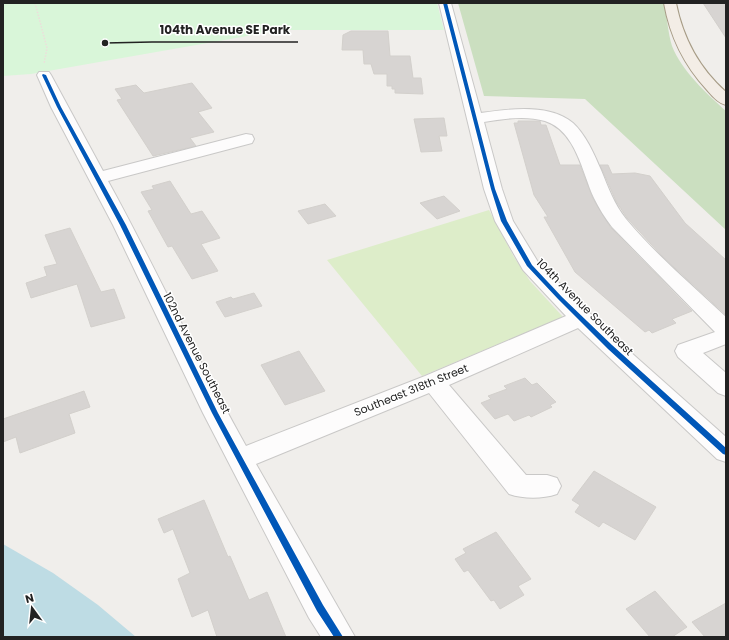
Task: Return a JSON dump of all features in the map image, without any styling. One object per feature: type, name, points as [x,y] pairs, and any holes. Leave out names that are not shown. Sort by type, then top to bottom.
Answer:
[{"type":"main road","points":[[670,3],[674,24],[684,48],[707,81],[726,100]]},
{"type":"street","name":"104th Avenue Southeast","points":[[445,3],[493,189],[504,221],[530,266],[580,319],[726,452]]},
{"type":"street","name":"102nd Avenue Southeast","points":[[44,75],[59,107],[123,225],[216,413],[320,608],[339,637]]},
{"type":"street","points":[[475,118],[519,114],[537,115],[560,121],[571,130],[587,159],[608,207],[630,236],[726,330]]},
{"type":"street","points":[[97,178],[246,139]]},
{"type":"street","name":"Southeast 318th Street","points":[[241,459],[433,382],[580,319]]},
{"type":"street","points":[[726,336],[686,351],[726,387]]},
{"type":"street","points":[[433,382],[519,486],[547,486]]},
{"type":"path","points":[[35,3],[48,48],[44,75]]},
{"type":"green space","points":[[3,3],[437,3],[444,30],[281,30],[31,74],[3,76]]},
{"type":"green space","points":[[458,3],[664,3],[672,46],[676,55],[696,82],[726,111],[726,230],[585,99],[484,96]]},
{"type":"green space","points":[[489,210],[514,257],[530,281],[563,317],[422,376],[327,260]]},
{"type":"water","points":[[3,544],[53,573],[98,605],[136,637],[3,637]]},
{"type":"building","points":[[703,3],[726,3],[726,38]]},
{"type":"building","points":[[351,31],[388,31],[390,56],[410,56],[413,78],[421,78],[423,94],[395,93],[395,89],[392,89],[392,86],[387,86],[387,74],[374,74],[371,64],[364,64],[363,50],[342,50],[343,35]]},
{"type":"building","points":[[192,83],[212,108],[198,112],[214,132],[190,138],[196,146],[153,156],[117,100],[122,99],[115,89],[136,85],[144,93]]},
{"type":"building","points":[[444,118],[447,136],[439,136],[442,151],[421,152],[414,119]]},
{"type":"building","points":[[518,121],[540,121],[541,125],[546,125],[560,165],[580,165],[593,199],[611,228],[692,311],[672,319],[676,323],[652,333],[649,330],[645,332],[575,272],[544,217],[548,217],[534,195],[514,123],[518,123]]},
{"type":"building","points":[[600,165],[608,165],[612,174],[635,173],[650,176],[685,223],[726,260],[726,315],[662,256],[627,218],[616,201]]},
{"type":"building","points":[[170,181],[191,214],[202,211],[220,238],[201,244],[218,271],[192,279],[172,246],[168,247],[148,211],[152,210],[141,192],[154,189],[152,186]]},
{"type":"building","points":[[444,196],[460,211],[437,219],[420,203]]},
{"type":"building","points":[[325,204],[336,216],[308,224],[298,211]]},
{"type":"building","points":[[70,228],[101,292],[114,289],[125,318],[91,327],[77,284],[31,298],[26,283],[47,276],[44,267],[57,264],[45,235]]},
{"type":"building","points":[[254,293],[262,306],[225,317],[216,302],[231,297],[233,299]]},
{"type":"building","points":[[299,351],[325,391],[285,405],[261,365]]},
{"type":"building","points":[[525,378],[532,385],[537,383],[556,402],[550,405],[552,407],[531,417],[529,415],[514,421],[508,414],[495,419],[481,403],[491,399],[488,396],[507,389],[504,386]]},
{"type":"building","points":[[84,391],[90,407],[69,414],[75,433],[20,453],[16,437],[3,442],[3,419]]},
{"type":"building","points":[[594,471],[656,507],[635,540],[603,522],[599,527],[575,512],[580,505],[572,500]]},
{"type":"building","points":[[204,500],[228,557],[230,556],[249,600],[267,592],[286,637],[217,637],[208,610],[192,617],[178,579],[190,573],[173,529],[164,533],[158,519]]},
{"type":"building","points":[[496,532],[531,579],[518,586],[524,595],[500,609],[494,600],[491,601],[468,570],[464,572],[455,559],[466,553],[463,549]]},
{"type":"building","points":[[655,591],[687,627],[672,637],[650,637],[626,609]]},
{"type":"building","points":[[726,603],[726,637],[705,637],[692,622]]},
{"type":"cycle path","points":[[445,3],[493,189],[504,221],[530,266],[610,347],[726,452]]},
{"type":"cycle path","points":[[44,75],[59,107],[123,225],[215,413],[320,608],[339,637]]},
{"type":"place","name":"104th Avenue SE Park","points":[[105,43]]}]
